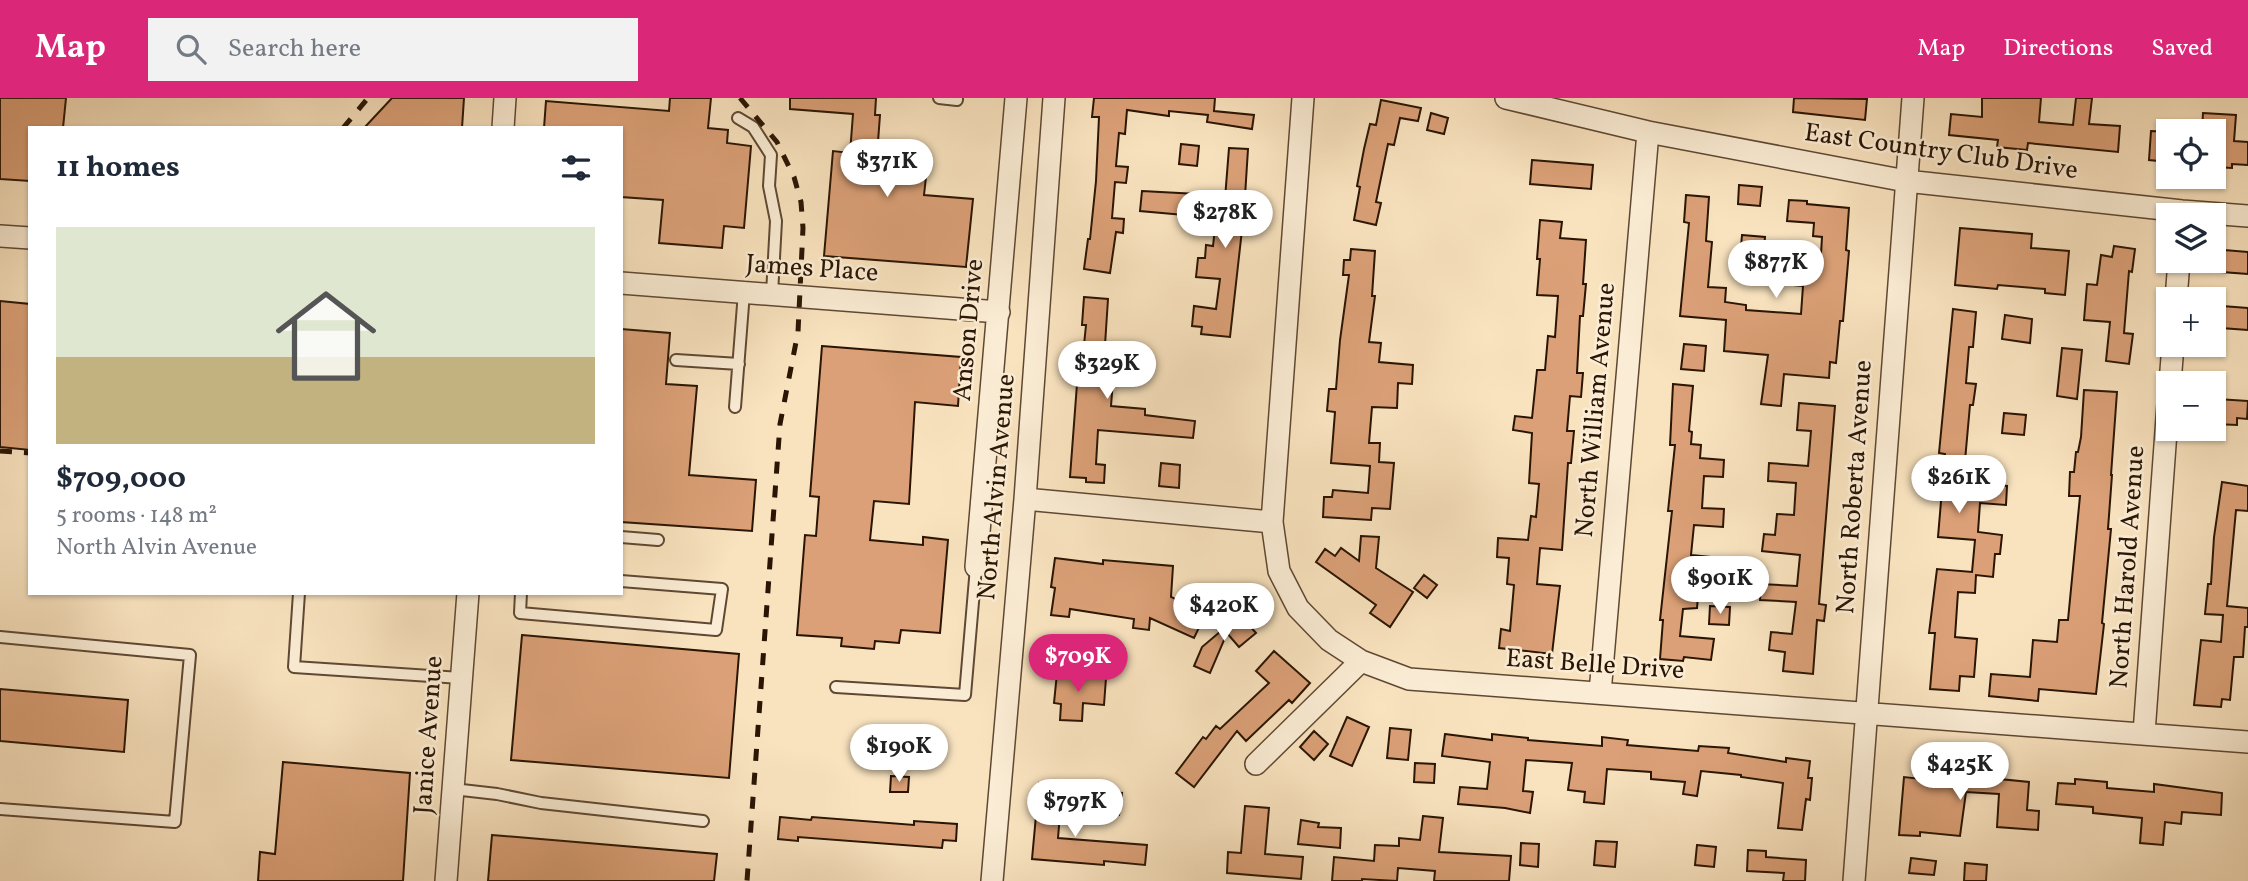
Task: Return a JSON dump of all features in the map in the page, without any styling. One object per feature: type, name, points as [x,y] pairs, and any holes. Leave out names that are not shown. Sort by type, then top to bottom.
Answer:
[{"type":"street","points":[[503,126],[505,98]]},
{"type":"street","name":"Anson Drive","points":[[976,567],[1016,98]]},
{"type":"street","name":"North Alvin Avenue","points":[[992,881],[1025,499],[1054,98]]},
{"type":"street","name":"East Belle Drive","points":[[1303,98],[1272,522],[1279,571],[1298,608],[1329,640],[1361,661],[1409,679],[2248,742]]},
{"type":"street","name":"East Country Club Drive","points":[[1506,98],[1648,132],[1906,181],[2156,210]]},
{"type":"street","name":"North Roberta Avenue","points":[[1854,881],[1913,98]]},
{"type":"street","name":"North William Avenue","points":[[1600,693],[1648,132]]},
{"type":"street","name":"East Country Club Drive","points":[[2226,215],[2248,216]]},
{"type":"street","points":[[0,236],[28,238]]},
{"type":"street","name":"James Place","points":[[623,283],[999,312]]},
{"type":"street","name":"North Harold Avenue","points":[[2144,733],[2165,441]]},
{"type":"street","points":[[1025,499],[1272,522]]},
{"type":"street","name":"Janice Avenue","points":[[446,881],[468,595]]},
{"type":"street","points":[[1256,764],[1361,661]]},
{"type":"lane","points":[[939,98],[957,98]]},
{"type":"lane","points":[[738,118],[754,127],[771,155],[769,186],[776,221],[772,294]]},
{"type":"lane","points":[[736,407],[744,292]]},
{"type":"lane","points":[[676,360],[739,364]]},
{"type":"lane","points":[[623,537],[657,540]]},
{"type":"lane","points":[[836,687],[965,695],[976,567]]},
{"type":"lane","points":[[521,595],[520,613],[716,630],[722,589],[623,582]]},
{"type":"lane","points":[[299,595],[294,667],[461,678]]},
{"type":"lane","points":[[0,637],[190,655],[175,822],[0,809]]},
{"type":"lane","points":[[453,789],[541,803],[703,821]]},
{"type":"building","points":[[0,98],[66,98],[63,126],[28,126],[28,181],[0,179]]},
{"type":"building","points":[[392,98],[464,98],[462,126],[366,126]]},
{"type":"building","points":[[670,98],[711,98],[708,128],[728,130],[727,143],[751,146],[744,228],[724,226],[722,248],[659,243],[663,200],[623,197],[623,126],[544,126],[546,101],[669,111]]},
{"type":"building","points":[[790,98],[876,98],[875,115],[880,115],[877,155],[928,159],[924,195],[973,199],[966,267],[824,256],[833,151],[850,153],[853,114],[790,109]]},
{"type":"building","points":[[1094,98],[1215,98],[1214,111],[1254,115],[1252,129],[1207,122],[1208,115],[1169,111],[1169,116],[1127,110],[1125,134],[1119,133],[1116,166],[1128,167],[1126,183],[1115,182],[1112,218],[1124,219],[1123,233],[1116,232],[1110,273],[1084,269],[1096,181],[1099,117],[1092,117]]},
{"type":"building","points":[[1794,98],[1867,99],[1865,120],[1793,112]]},
{"type":"building","points":[[1982,98],[2041,98],[2039,122],[2073,125],[2076,98],[2092,98],[2089,124],[2120,126],[2118,152],[2028,143],[2027,150],[1997,147],[1998,140],[1949,135],[1951,114],[1982,117]]},
{"type":"building","points":[[1381,100],[1421,108],[1418,121],[1400,118],[1394,145],[1388,144],[1376,202],[1381,203],[1376,225],[1354,220],[1364,149],[1370,124],[1376,125]]},
{"type":"building","points":[[1431,113],[1448,118],[1444,134],[1427,130]]},
{"type":"building","points":[[2203,113],[2236,115],[2234,141],[2248,142],[2248,165],[2232,164],[2232,168],[2226,168],[2226,119],[2203,119]]},
{"type":"building","points":[[2151,131],[2156,131],[2156,161],[2149,160]]},
{"type":"building","points":[[1181,144],[1199,146],[1197,166],[1179,164]]},
{"type":"building","points":[[1229,148],[1248,149],[1230,337],[1201,334],[1202,327],[1192,326],[1194,306],[1216,309],[1220,279],[1196,277],[1198,258],[1205,258],[1206,245],[1213,246],[1217,210],[1224,211]]},
{"type":"building","points":[[1532,160],[1593,165],[1591,189],[1530,184]]},
{"type":"building","points":[[1739,185],[1762,187],[1760,206],[1738,204]]},
{"type":"building","points":[[1142,191],[1197,194],[1195,216],[1140,211]]},
{"type":"building","points":[[1686,195],[1709,197],[1706,241],[1712,242],[1708,287],[1726,288],[1725,302],[1746,305],[1746,310],[1801,314],[1803,286],[1794,285],[1796,268],[1820,271],[1822,237],[1813,236],[1814,223],[1787,221],[1789,200],[1849,208],[1846,250],[1849,251],[1843,321],[1840,321],[1836,363],[1830,362],[1829,378],[1784,374],[1781,406],[1761,404],[1768,355],[1724,351],[1726,320],[1680,316],[1689,223],[1684,222]]},
{"type":"building","points":[[1540,220],[1562,222],[1560,238],[1586,240],[1583,284],[1586,284],[1583,316],[1580,316],[1577,373],[1583,373],[1581,397],[1570,396],[1567,431],[1574,431],[1571,463],[1568,463],[1562,550],[1540,548],[1537,584],[1560,586],[1552,654],[1499,648],[1501,629],[1510,631],[1514,585],[1507,584],[1509,558],[1497,557],[1498,538],[1528,540],[1531,516],[1536,517],[1539,484],[1529,483],[1532,433],[1513,430],[1515,416],[1532,418],[1537,370],[1545,370],[1548,336],[1555,337],[1558,296],[1537,295]]},
{"type":"building","points":[[1960,228],[2032,234],[2031,248],[2069,251],[2065,295],[2045,293],[2045,289],[1998,285],[1997,289],[1955,285]]},
{"type":"building","points":[[1742,235],[1765,237],[1763,260],[1740,258]]},
{"type":"building","points":[[2114,246],[2135,249],[2132,272],[2129,271],[2124,333],[2133,334],[2129,364],[2106,361],[2110,322],[2084,320],[2087,284],[2097,285],[2101,255],[2112,257]]},
{"type":"building","points":[[1351,249],[1375,251],[1372,296],[1375,296],[1369,342],[1381,343],[1379,362],[1413,365],[1412,384],[1398,383],[1397,408],[1372,407],[1369,443],[1380,443],[1379,462],[1394,463],[1390,509],[1372,508],[1371,520],[1323,517],[1324,497],[1332,497],[1333,490],[1368,493],[1370,466],[1331,463],[1335,412],[1327,411],[1329,389],[1336,389],[1349,275],[1343,275],[1344,260],[1350,260]]},
{"type":"building","points":[[2226,250],[2248,252],[2248,274],[2226,272]]},
{"type":"building","points":[[1084,297],[1108,299],[1105,345],[1113,345],[1111,406],[1145,409],[1145,415],[1195,421],[1193,438],[1098,430],[1096,464],[1105,465],[1104,483],[1086,482],[1086,478],[1070,477],[1077,384],[1080,384],[1086,325],[1082,325]]},
{"type":"building","points":[[0,301],[28,304],[28,450],[0,447]]},
{"type":"building","points":[[2226,306],[2248,308],[2248,330],[2226,328]]},
{"type":"building","points":[[1953,309],[1976,312],[1966,383],[1976,384],[1973,405],[1970,405],[1963,483],[2007,486],[2006,505],[1980,503],[1978,532],[2002,535],[2000,554],[1995,554],[1993,577],[1976,575],[1975,593],[1958,592],[1955,637],[1977,639],[1974,677],[1960,676],[1959,691],[1930,689],[1935,633],[1929,633],[1937,569],[1972,572],[1975,540],[1938,537],[1945,454],[1939,453]]},
{"type":"building","points":[[2005,315],[2032,319],[2030,343],[2002,339]]},
{"type":"building","points":[[623,329],[670,333],[666,384],[697,386],[689,475],[756,480],[752,531],[623,522]]},
{"type":"building","points":[[1684,344],[1706,346],[1704,371],[1681,369]]},
{"type":"building","points":[[822,346],[961,357],[958,406],[915,402],[909,504],[874,501],[870,540],[923,545],[923,537],[948,540],[940,633],[901,630],[899,643],[875,641],[874,649],[841,646],[842,638],[797,635],[805,535],[816,536],[819,497],[810,496]]},
{"type":"building","points":[[2062,348],[2082,350],[2077,399],[2057,396]]},
{"type":"building","points":[[1673,384],[1693,386],[1689,431],[1692,432],[1691,444],[1701,445],[1700,458],[1724,460],[1723,477],[1704,476],[1702,508],[1724,509],[1723,527],[1694,525],[1691,555],[1720,558],[1719,577],[1700,575],[1697,608],[1683,609],[1680,636],[1714,639],[1711,660],[1684,657],[1683,661],[1660,659],[1663,620],[1660,620],[1672,511],[1668,511],[1675,445],[1670,445]]},
{"type":"building","points":[[2084,390],[2117,392],[2108,529],[2111,529],[2096,694],[2039,689],[2038,701],[1989,696],[1991,674],[2030,677],[2033,640],[2057,642],[2059,620],[2068,620],[2080,496],[2069,496],[2070,472],[2074,472],[2081,437]]},
{"type":"building","points":[[2226,400],[2248,401],[2247,419],[2237,418],[2237,425],[2226,424]]},
{"type":"building","points":[[1799,403],[1835,406],[1819,604],[1826,605],[1824,621],[1817,620],[1813,674],[1783,671],[1785,652],[1769,650],[1771,632],[1792,634],[1796,602],[1760,600],[1761,584],[1797,586],[1800,555],[1762,551],[1764,534],[1775,535],[1777,514],[1794,515],[1796,483],[1768,481],[1769,463],[1808,466],[1811,431],[1797,430]]},
{"type":"building","points":[[2004,413],[2026,415],[2024,435],[2002,433]]},
{"type":"building","points":[[1161,463],[1180,465],[1179,488],[1159,486]]},
{"type":"building","points":[[2222,482],[2248,486],[2248,511],[2236,510],[2227,606],[2248,608],[2248,627],[2245,627],[2243,657],[2234,657],[2230,700],[2222,699],[2221,707],[2194,705],[2201,640],[2221,642],[2223,615],[2205,614],[2208,584],[2211,584]]},
{"type":"building","points":[[1361,536],[1379,537],[1376,568],[1413,592],[1390,627],[1370,613],[1376,605],[1316,562],[1325,549],[1335,556],[1341,548],[1359,561]]},
{"type":"building","points":[[1055,558],[1103,564],[1103,560],[1173,566],[1171,597],[1206,613],[1194,638],[1150,618],[1149,630],[1133,628],[1134,619],[1070,609],[1069,617],[1051,615],[1055,588],[1051,587]]},
{"type":"building","points":[[1424,575],[1437,585],[1427,598],[1414,588]]},
{"type":"building","points":[[1710,606],[1730,607],[1729,625],[1709,624]]},
{"type":"building","points":[[1240,615],[1256,633],[1239,647],[1227,633],[1210,673],[1194,666],[1202,647]]},
{"type":"building","points":[[522,635],[739,654],[729,778],[511,760]]},
{"type":"building","points":[[1274,651],[1310,683],[1292,703],[1289,700],[1246,741],[1237,731],[1194,787],[1176,773],[1203,737],[1206,739],[1216,726],[1220,729],[1269,683],[1256,671]]},
{"type":"building","points":[[1057,673],[1106,678],[1104,705],[1083,703],[1082,721],[1060,720],[1061,704],[1054,703]]},
{"type":"building","points":[[0,689],[128,700],[124,752],[0,741]]},
{"type":"building","points":[[1347,717],[1369,727],[1352,766],[1330,756]]},
{"type":"building","points":[[1390,728],[1411,730],[1408,760],[1387,758]]},
{"type":"building","points":[[1314,731],[1328,744],[1314,760],[1300,747]]},
{"type":"building","points":[[1445,734],[1492,740],[1492,734],[1602,746],[1602,737],[1628,740],[1627,745],[1698,751],[1699,746],[1729,748],[1728,753],[1786,762],[1786,758],[1810,761],[1810,800],[1806,799],[1802,830],[1778,828],[1783,783],[1701,771],[1697,796],[1683,794],[1685,782],[1651,779],[1651,772],[1607,769],[1604,804],[1584,802],[1585,792],[1568,790],[1572,763],[1526,760],[1523,791],[1533,792],[1530,813],[1458,804],[1460,787],[1487,789],[1490,762],[1442,756]]},
{"type":"building","points":[[283,762],[410,773],[403,881],[258,881],[260,852],[275,854]]},
{"type":"building","points":[[1415,763],[1435,764],[1434,783],[1414,782]]},
{"type":"building","points":[[1957,767],[1981,769],[1980,777],[2029,782],[2027,810],[2039,811],[2038,830],[1997,827],[1999,794],[1966,792],[1960,836],[1920,832],[1920,836],[1899,835],[1904,777],[1921,779],[1922,770],[1956,772]]},
{"type":"building","points":[[891,776],[909,777],[908,792],[890,792]]},
{"type":"building","points":[[2075,779],[2107,782],[2107,788],[2154,792],[2154,784],[2222,793],[2221,815],[2182,812],[2181,824],[2165,822],[2163,845],[2140,843],[2142,818],[2093,813],[2093,807],[2056,804],[2058,783],[2075,784]]},
{"type":"building","points":[[1039,783],[1059,786],[1055,814],[1060,814],[1058,838],[1147,845],[1145,865],[1104,861],[1104,865],[1032,859]]},
{"type":"building","points":[[1102,791],[1122,793],[1119,815],[1099,813]]},
{"type":"building","points":[[1245,806],[1269,808],[1265,854],[1303,857],[1301,879],[1227,873],[1228,852],[1241,853]]},
{"type":"building","points":[[1423,816],[1443,818],[1439,852],[1511,856],[1509,881],[1434,881],[1435,871],[1398,868],[1397,881],[1332,881],[1334,857],[1374,861],[1375,845],[1399,846],[1399,838],[1420,840]]},
{"type":"building","points":[[780,817],[914,825],[914,821],[957,824],[956,841],[943,840],[942,848],[798,837],[798,841],[778,839]]},
{"type":"building","points":[[1301,820],[1319,823],[1318,827],[1341,828],[1340,848],[1298,844]]},
{"type":"building","points":[[492,835],[717,854],[714,881],[488,881]]},
{"type":"building","points":[[1596,841],[1617,842],[1615,867],[1594,865]]},
{"type":"building","points":[[1521,843],[1539,844],[1538,867],[1520,865]]},
{"type":"building","points":[[1697,845],[1716,847],[1714,867],[1695,865]]},
{"type":"building","points":[[1748,850],[1766,851],[1766,857],[1806,860],[1805,881],[1783,881],[1784,873],[1747,871]]},
{"type":"building","points":[[1911,858],[1936,861],[1934,875],[1909,873]]},
{"type":"building","points":[[1965,863],[1987,865],[1986,881],[1964,881]]},
{"type":"railway","points":[[345,126],[368,98]]},
{"type":"railway","points":[[740,98],[777,142],[794,177],[801,202],[803,228],[798,332],[780,424],[747,881]]},
{"type":"railway","points":[[0,451],[28,453]]}]
